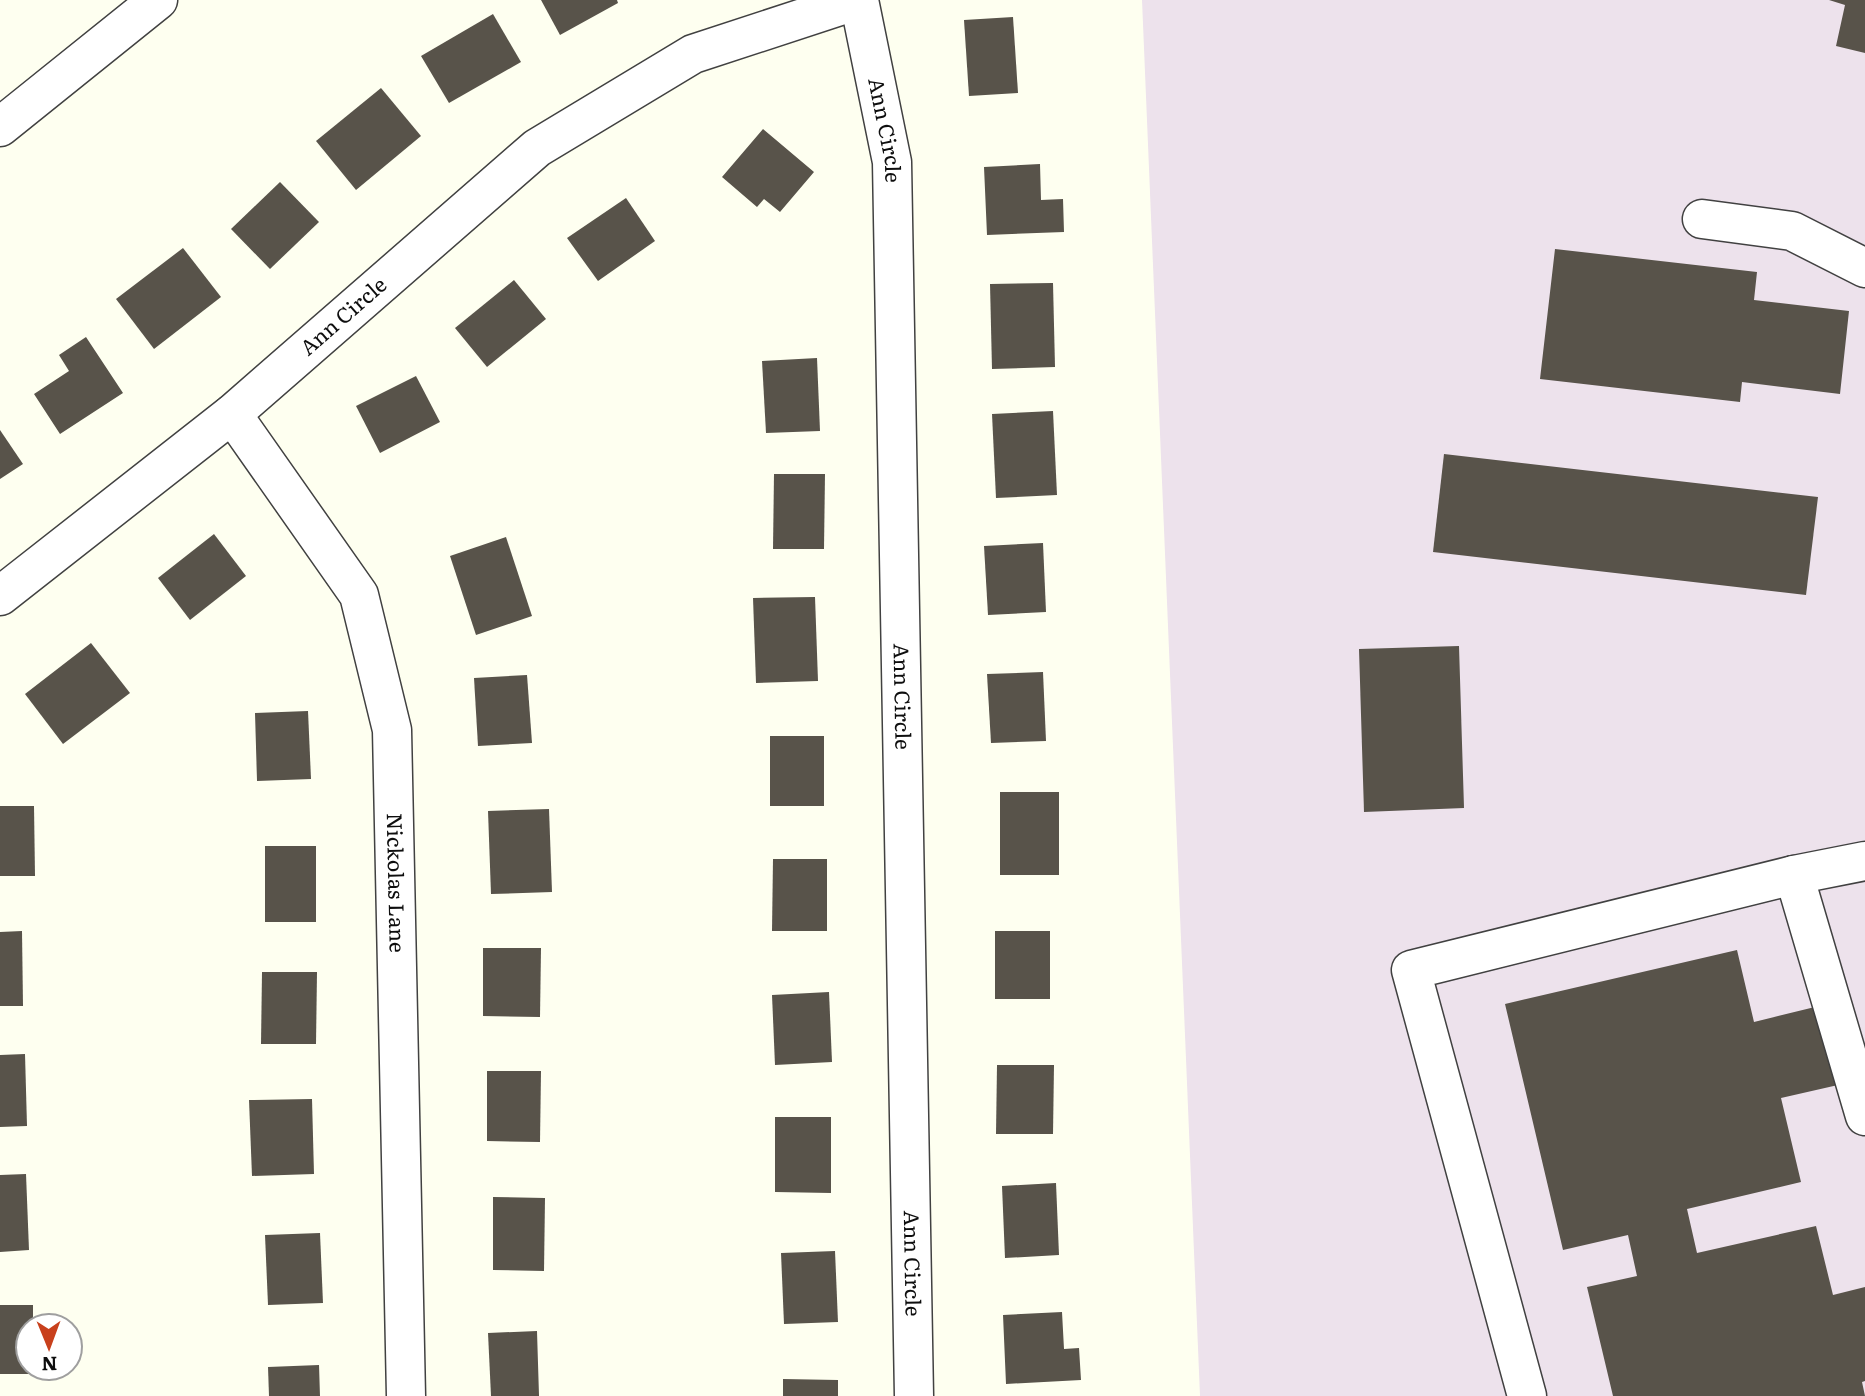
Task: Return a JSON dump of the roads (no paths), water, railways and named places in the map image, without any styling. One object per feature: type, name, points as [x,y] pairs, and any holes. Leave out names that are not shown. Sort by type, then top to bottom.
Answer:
[{"type":"street","points":[[0,127],[158,0]]},
{"type":"street","name":"Ann Circle","points":[[0,596],[232,414],[537,148],[694,54],[858,0],[892,162],[914,1396]]},
{"type":"street","points":[[1702,219],[1792,231],[1865,268]]},
{"type":"street","name":"Nickolas Lane","points":[[232,414],[359,595],[392,730],[406,1396]]},
{"type":"street","points":[[1527,1396],[1411,970],[1794,875],[1865,861]]},
{"type":"street","points":[[1794,875],[1865,1116]]}]
